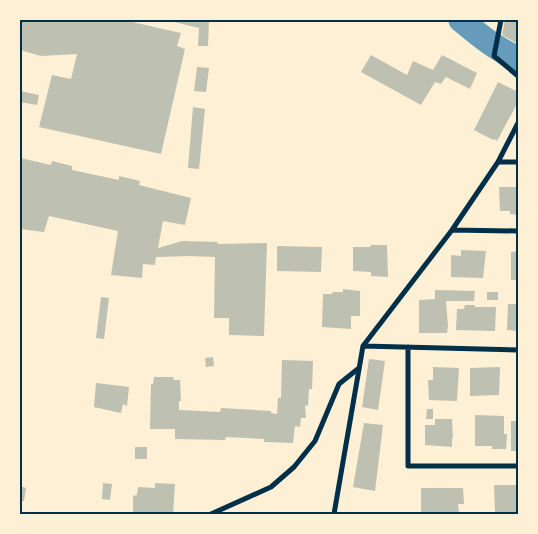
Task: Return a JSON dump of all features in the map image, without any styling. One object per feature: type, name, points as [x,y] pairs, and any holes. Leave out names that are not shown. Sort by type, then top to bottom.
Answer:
[{"type":"street","points":[[501,20],[494,56],[518,76]]},
{"type":"street","points":[[334,514],[363,346],[452,230],[498,162],[518,123]]},
{"type":"street","points":[[498,162],[518,162]]},
{"type":"street","points":[[452,230],[518,231]]},
{"type":"street","points":[[363,346],[518,350]]},
{"type":"street","points":[[408,347],[408,466],[518,466]]},
{"type":"street","points":[[211,514],[271,487],[294,467],[315,441],[339,384],[359,368]]},
{"type":"building","points":[[20,20],[132,20],[132,22],[181,33],[177,46],[185,49],[161,154],[39,127],[52,75],[71,79],[77,54],[41,56],[20,50]]},
{"type":"building","points":[[166,20],[209,20],[208,46],[198,46],[199,28]]},
{"type":"building","points":[[505,20],[518,20],[518,44],[502,35]]},
{"type":"building","points":[[371,55],[407,75],[413,61],[433,70],[442,55],[477,73],[470,89],[446,77],[441,84],[435,82],[421,105],[361,72]]},
{"type":"building","points":[[197,67],[209,68],[206,92],[194,91]]},
{"type":"building","points":[[498,82],[518,92],[518,102],[497,141],[474,130]]},
{"type":"building","points":[[20,91],[39,95],[37,105],[20,102]]},
{"type":"building","points":[[193,107],[205,109],[199,169],[188,168]]},
{"type":"building","points":[[20,158],[51,165],[52,161],[72,166],[72,170],[119,180],[119,176],[140,181],[139,185],[191,198],[185,225],[163,221],[158,248],[182,241],[218,242],[217,244],[267,243],[264,336],[229,335],[229,318],[214,318],[215,257],[156,257],[155,265],[143,264],[142,278],[111,275],[118,231],[49,216],[44,232],[20,229]]},
{"type":"building","points":[[499,187],[518,187],[518,215],[510,214],[510,211],[500,211]]},
{"type":"building","points":[[371,245],[387,245],[388,277],[371,276],[371,272],[353,271],[353,247],[370,247]]},
{"type":"building","points":[[277,246],[322,247],[321,272],[277,271]]},
{"type":"building","points":[[461,250],[486,251],[483,278],[451,277],[451,255],[461,256]]},
{"type":"building","points":[[518,251],[518,280],[511,280],[511,252]]},
{"type":"building","points":[[343,289],[360,291],[360,316],[351,316],[351,329],[322,327],[323,294],[343,292]]},
{"type":"building","points":[[435,290],[475,291],[474,301],[446,301],[447,333],[419,333],[419,300],[435,299]]},
{"type":"building","points":[[487,292],[498,292],[498,300],[487,300]]},
{"type":"building","points":[[101,297],[109,298],[104,339],[96,338]]},
{"type":"building","points":[[508,304],[518,304],[518,331],[507,330]]},
{"type":"building","points":[[465,305],[496,307],[495,331],[456,330],[457,309],[464,309]]},
{"type":"building","points":[[213,357],[214,366],[206,367],[205,358]]},
{"type":"building","points":[[369,359],[385,361],[378,410],[362,407]]},
{"type":"building","points":[[282,360],[313,361],[312,389],[309,389],[308,406],[305,405],[306,418],[301,418],[300,427],[295,426],[293,443],[264,442],[264,439],[226,437],[225,440],[175,439],[175,429],[150,429],[151,384],[153,384],[154,377],[173,377],[174,380],[180,380],[181,401],[179,401],[179,410],[220,412],[221,408],[271,411],[271,413],[277,414],[278,398],[281,398]]},
{"type":"building","points":[[433,367],[459,368],[457,401],[429,400],[428,380],[433,380]]},
{"type":"building","points":[[500,367],[499,395],[470,396],[470,368]]},
{"type":"building","points":[[96,383],[129,387],[127,406],[123,404],[121,413],[94,407]]},
{"type":"building","points":[[427,409],[433,409],[433,419],[426,419]]},
{"type":"building","points":[[475,415],[504,416],[504,434],[507,434],[506,449],[492,449],[492,446],[475,446]]},
{"type":"building","points":[[435,419],[452,419],[452,447],[425,445],[425,425],[435,425]]},
{"type":"building","points":[[511,421],[518,421],[518,451],[511,451]]},
{"type":"building","points":[[364,423],[383,425],[375,491],[353,487]]},
{"type":"building","points":[[135,447],[147,447],[147,459],[135,459]]},
{"type":"building","points":[[103,483],[112,484],[110,500],[102,499]]},
{"type":"building","points":[[155,483],[175,484],[173,514],[133,513],[133,496],[137,495],[138,487],[155,488]]},
{"type":"building","points":[[494,485],[518,485],[518,513],[495,513]]},
{"type":"building","points":[[20,486],[26,488],[24,501],[20,501]]},
{"type":"building","points":[[421,488],[463,488],[464,504],[458,504],[459,514],[421,514]]},
{"type":"waterway","points":[[461,20],[495,46],[518,59]]}]
